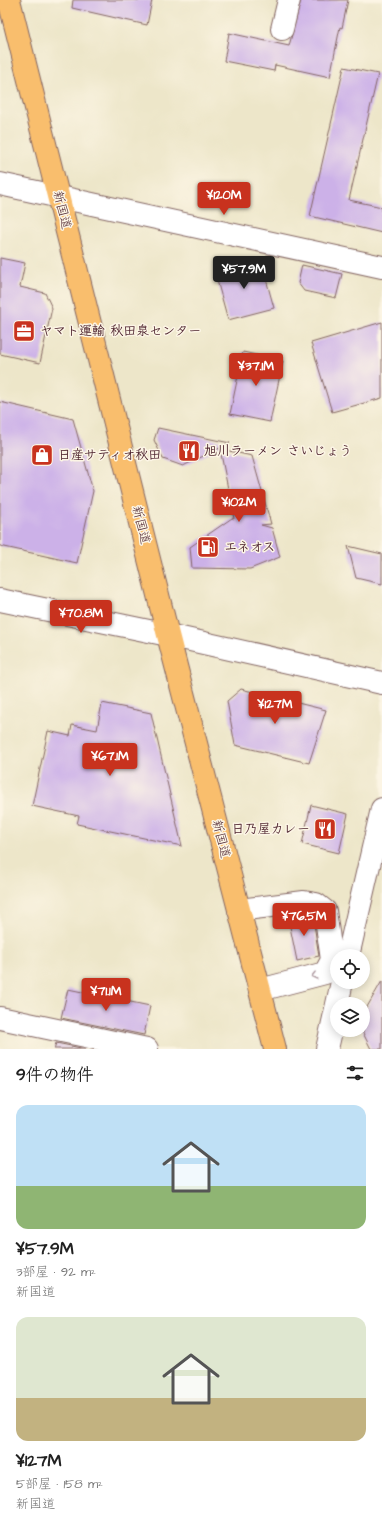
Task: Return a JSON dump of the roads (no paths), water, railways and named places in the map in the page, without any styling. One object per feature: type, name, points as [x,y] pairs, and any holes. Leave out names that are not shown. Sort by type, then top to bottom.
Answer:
[{"type":"main road","name":"新国道","points":[[9,0],[168,635],[275,1049]]},
{"type":"street","points":[[282,29],[289,0]]},
{"type":"street","points":[[0,184],[382,267]]},
{"type":"street","points":[[0,600],[168,635],[382,683]]},
{"type":"street","points":[[350,949],[382,809]]},
{"type":"street","points":[[239,910],[304,902],[316,904],[325,911],[332,960],[325,973],[260,990]]},
{"type":"street","points":[[327,1049],[340,989]]},
{"type":"street","points":[[0,1018],[147,1049]]},
{"type":"place","name":"ヤマト運輸 秋田泉センター","points":[[24,331]]},
{"type":"place","name":"旭川ラーメン さいじょう","points":[[189,451]]},
{"type":"place","name":"日産サティオ秋田","points":[[42,455]]},
{"type":"place","name":"エネオス","points":[[208,547]]},
{"type":"place","name":"日乃屋カレー","points":[[325,829]]}]
